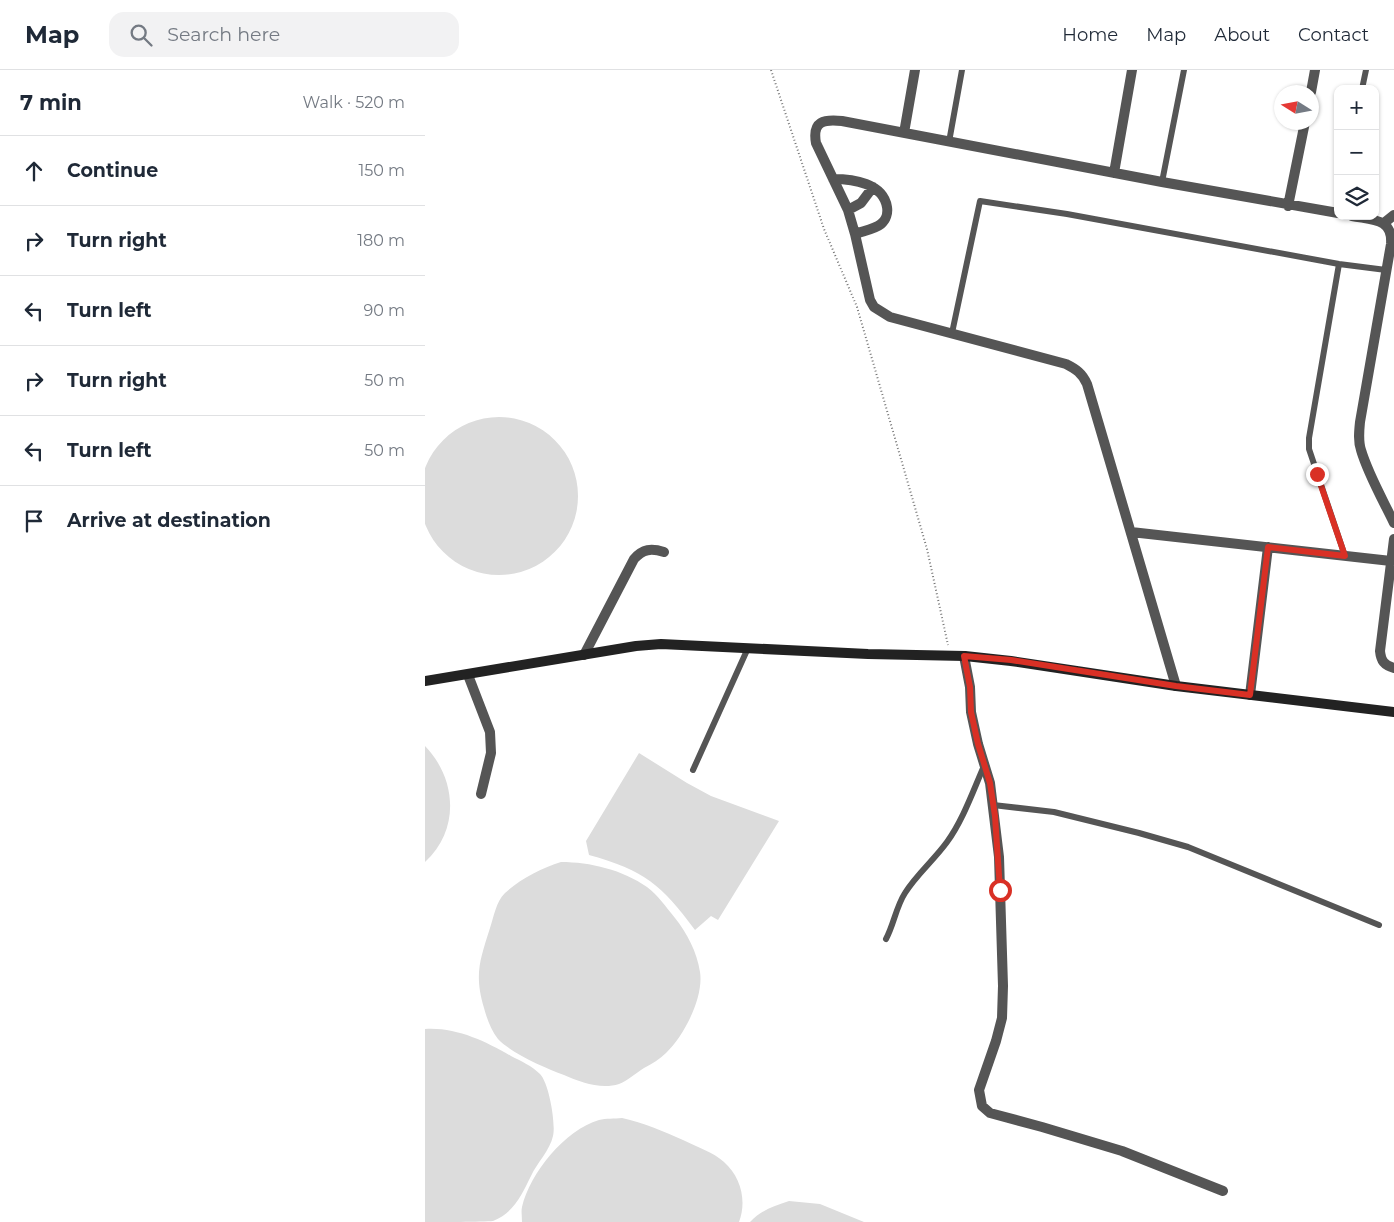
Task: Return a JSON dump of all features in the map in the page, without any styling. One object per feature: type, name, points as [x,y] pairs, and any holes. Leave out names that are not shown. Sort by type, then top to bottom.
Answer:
[{"type":"street","points":[[904,133],[915,70]]},
{"type":"street","points":[[1114,173],[1131,70]]},
{"type":"street","points":[[1312,85],[1315,70]]},
{"type":"street","points":[[1176,686],[1087,384],[1083,376],[1076,369],[1065,364],[890,316],[874,307],[870,300],[855,234],[847,210],[816,143],[814,135],[816,128],[821,122],[830,120],[843,121],[1288,206],[1334,210]]},
{"type":"street","points":[[1288,206],[1303,130]]},
{"type":"street","points":[[833,179],[845,179],[873,187],[884,197],[887,213],[881,224],[855,234]]},
{"type":"street","points":[[847,210],[861,203],[873,187]]},
{"type":"street","points":[[1383,223],[1394,215]]},
{"type":"street","points":[[1370,220],[1383,223],[1388,227],[1391,236],[1359,437],[1365,462],[1394,523]]},
{"type":"street","points":[[1131,532],[1391,561]]},
{"type":"street","points":[[1394,538],[1380,652],[1384,664],[1394,668]]},
{"type":"street","points":[[1250,695],[1268,547]]},
{"type":"street","points":[[584,655],[634,559],[641,552],[648,550],[656,549],[664,552]]},
{"type":"street","points":[[425,681],[637,646],[661,644],[868,654],[964,656],[1011,660],[1176,686],[1394,712]]},
{"type":"street","points":[[964,656],[970,687],[971,712],[990,783],[999,856],[1003,986],[1002,1018],[979,1090],[982,1106],[990,1113],[1122,1151],[1223,1190]]},
{"type":"street","points":[[468,675],[483,708],[490,732],[491,753],[481,794]]},
{"type":"lane","points":[[949,142],[962,70]]},
{"type":"lane","points":[[1162,182],[1184,70]]},
{"type":"lane","points":[[1363,85],[1366,70]]},
{"type":"lane","points":[[952,333],[980,200],[1339,264],[1386,270]]},
{"type":"lane","points":[[1339,264],[1309,438],[1309,448],[1345,556]]},
{"type":"lane","points":[[693,770],[748,648]]},
{"type":"lane","points":[[885,939],[893,927],[906,892],[951,836],[984,766]]},
{"type":"lane","points":[[993,805],[1054,812],[1180,845],[1379,925]]},
{"type":"path","points":[[771,70],[824,229],[857,307],[927,549],[951,656]]},
{"type":"shaded area","points":[[507,417],[522,420],[536,426],[555,440],[565,452],[575,473],[578,496],[575,519],[565,540],[555,552],[543,562],[522,572],[507,575],[491,575],[476,572],[455,562],[433,540],[421,511],[420,488],[423,473],[433,452],[455,430],[484,418]]},
{"type":"shaded area","points":[[425,746],[436,759],[443,774],[450,804],[449,820],[444,835],[436,849],[425,862]]},
{"type":"shaded area","points":[[639,753],[711,796],[779,821],[718,920],[711,916],[695,930],[672,901],[650,881],[624,867],[589,855],[586,841]]},
{"type":"shaded area","points":[[561,862],[595,865],[606,868],[628,876],[647,887],[662,901],[684,930],[699,965],[700,982],[696,1004],[686,1026],[673,1046],[653,1063],[628,1079],[612,1086],[584,1083],[520,1055],[498,1039],[493,1032],[481,996],[479,967],[499,901],[505,893],[524,879]]},
{"type":"shaded area","points":[[425,1029],[448,1030],[470,1036],[491,1045],[540,1074],[546,1086],[551,1104],[553,1136],[517,1202],[507,1213],[493,1221],[425,1222]]},
{"type":"shaded area","points":[[622,1118],[668,1133],[720,1158],[735,1175],[741,1190],[742,1206],[739,1222],[522,1222],[522,1207],[526,1194],[541,1167],[551,1154],[586,1125],[602,1119]]},
{"type":"shaded area","points":[[789,1201],[820,1204],[864,1222],[750,1222],[763,1211]]},
{"type":"route","points":[[1000,890],[999,856],[990,783],[978,744],[971,712],[970,687],[964,656],[1011,660],[1176,686],[1250,695],[1268,547],[1345,556],[1317,474]]}]
